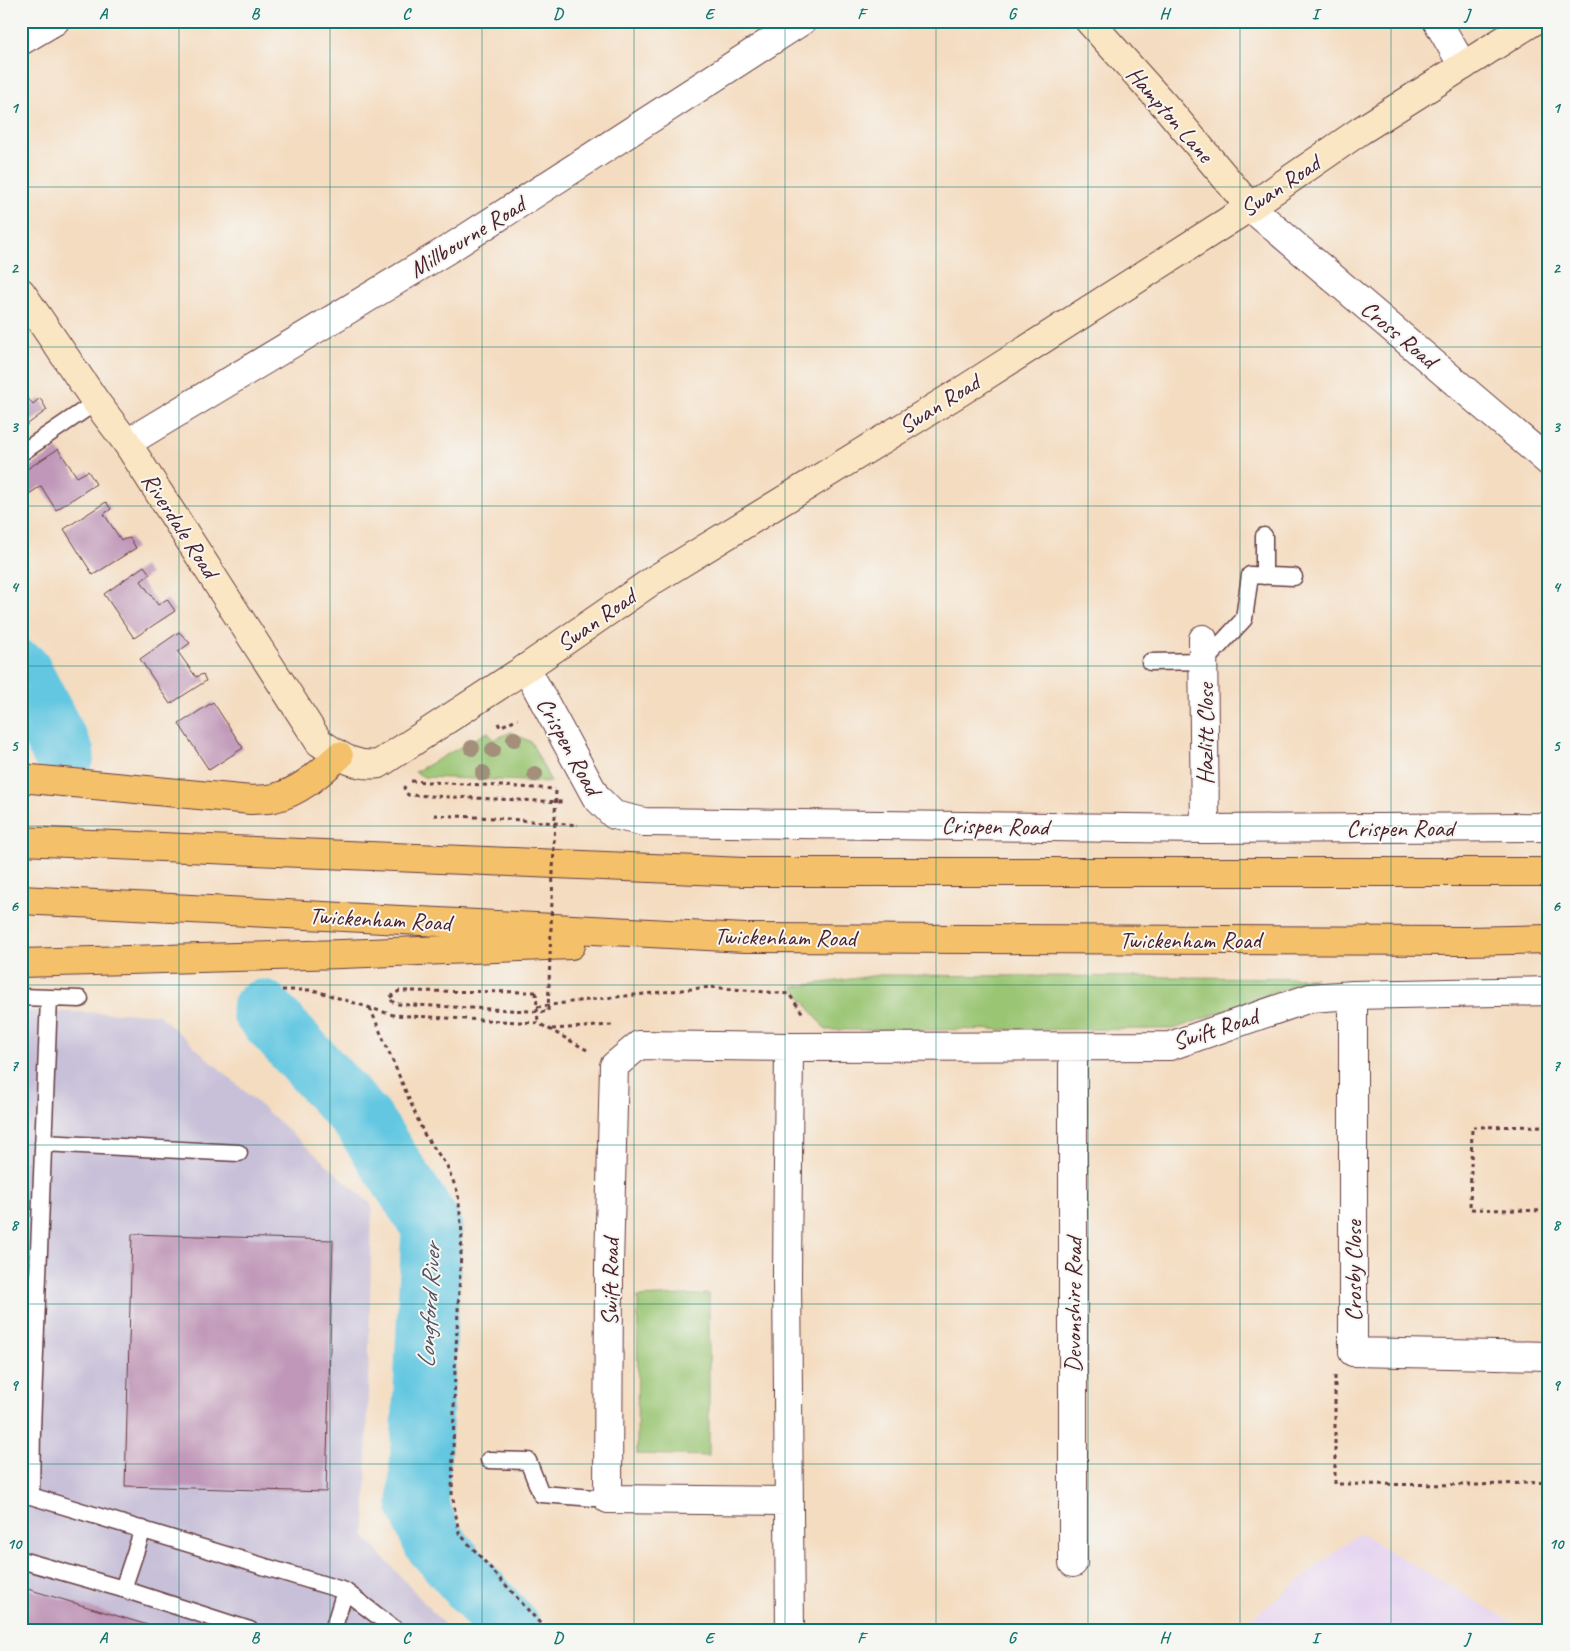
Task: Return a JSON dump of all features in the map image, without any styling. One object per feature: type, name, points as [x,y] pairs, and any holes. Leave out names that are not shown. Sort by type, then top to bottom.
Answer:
[{"type":"highway","points":[[21,778],[242,799],[266,799],[289,793],[308,783],[339,756]]},
{"type":"highway","points":[[21,841],[744,872],[1549,872]]},
{"type":"highway","name":"Twickenham Road","points":[[21,900],[745,938],[1457,941],[1549,939]]},
{"type":"highway","points":[[21,963],[342,954],[745,938]]},
{"type":"street","points":[[21,41],[55,21]]},
{"type":"street","name":"Millbourne Road","points":[[126,443],[452,247],[802,21]]},
{"type":"street","name":"Hampton Lane","points":[[1089,21],[1167,108],[1250,207]]},
{"type":"street","points":[[1437,21],[1464,66]]},
{"type":"street","name":"Swan Road","points":[[339,756],[352,762],[366,765],[379,764],[526,668],[652,581],[960,392],[1250,207],[1360,131],[1534,21]]},
{"type":"street","name":"Cross Road","points":[[1250,207],[1549,462]]},
{"type":"street","name":"Riverdale Road","points":[[21,292],[126,443],[320,742],[339,756]]},
{"type":"street","name":"Hazlitt Close","points":[[1204,650],[1205,829]]},
{"type":"street","name":"Crispen Road","points":[[526,668],[596,797],[614,815],[644,822],[1205,829],[1549,827]]},
{"type":"street","name":"Swift Road","points":[[608,1499],[609,1266],[614,1066],[639,1045],[790,1047],[1170,1046],[1310,998],[1352,995],[1549,991]]},
{"type":"street","name":"Crosby Close","points":[[1352,995],[1353,1352],[1549,1356]]},
{"type":"street","points":[[790,1047],[787,1275],[790,1630]]},
{"type":"street","name":"Devonshire Road","points":[[1073,1047],[1073,1563]]},
{"type":"street","points":[[608,1499],[789,1501]]},
{"type":"lane","points":[[21,453],[96,402]]},
{"type":"lane","points":[[1264,536],[1264,576]]},
{"type":"lane","points":[[1150,662],[1204,650],[1244,619],[1250,575],[1294,577]]},
{"type":"lane","points":[[21,997],[80,1000]]},
{"type":"lane","points":[[49,998],[32,1428],[26,1495],[143,1529],[345,1592],[396,1630]]},
{"type":"lane","points":[[43,1143],[238,1153]]},
{"type":"lane","points":[[489,1460],[528,1461],[541,1494],[608,1499]]},
{"type":"lane","points":[[122,1589],[143,1529]]},
{"type":"lane","points":[[21,1560],[122,1589],[250,1630]]},
{"type":"lane","points":[[333,1630],[345,1592]]},
{"type":"path","points":[[538,1023],[537,1007],[536,992],[399,991],[389,998],[395,1004],[548,1012],[556,789],[408,781],[404,788],[408,795],[545,801]]},
{"type":"path","points":[[434,815],[496,818],[585,826]]},
{"type":"path","points":[[537,1007],[578,1000],[710,986],[789,994],[826,1047]]},
{"type":"path","points":[[313,990],[393,1014],[538,1023],[614,1066]]},
{"type":"path","points":[[370,1008],[424,1134],[447,1166],[458,1193],[462,1234],[455,1368],[452,1494],[459,1533],[546,1630]]},
{"type":"path","points":[[1549,1126],[1472,1127],[1470,1210],[1549,1211]]},
{"type":"path","points":[[1353,1352],[1335,1353],[1335,1484],[1478,1485],[1549,1482]]},
{"type":"shaded area","points":[[21,716],[44,757],[21,755]]},
{"type":"shaded area","points":[[21,1011],[158,1014],[372,1205],[365,1537],[449,1630],[21,1630]]},
{"type":"shaded area","points":[[1359,1533],[1525,1630],[1237,1630]]},
{"type":"green space","points":[[488,732],[493,740],[511,732],[531,742],[551,782],[424,777],[415,772]]},
{"type":"green space","points":[[879,975],[1316,978],[1174,1029],[826,1030],[793,987]]},
{"type":"green space","points":[[709,1294],[709,1456],[637,1454],[638,1297]]},
{"type":"building","points":[[21,391],[33,404],[40,398],[47,410],[21,429]]},
{"type":"building","points":[[58,449],[77,477],[88,471],[96,484],[56,510],[41,486],[29,494],[21,483],[21,473]]},
{"type":"building","points":[[106,502],[111,509],[104,514],[121,540],[130,538],[136,548],[93,575],[64,529]]},
{"type":"building","points":[[144,566],[150,574],[141,581],[158,605],[167,599],[175,611],[134,638],[104,594]]},
{"type":"building","points":[[179,632],[190,643],[178,652],[196,677],[203,674],[206,681],[170,704],[140,659]]},
{"type":"building","points":[[213,702],[243,748],[209,770],[179,724]]},
{"type":"building","points":[[132,1234],[333,1240],[326,1492],[125,1486]]},
{"type":"building","points":[[21,1587],[161,1629],[21,1630]]},
{"type":"waterway","name":"Longford River","points":[[21,671],[64,755]]},
{"type":"waterway","name":"Longford River","points":[[262,1010],[364,1122],[432,1227],[418,1505],[433,1541],[511,1630]]}]
